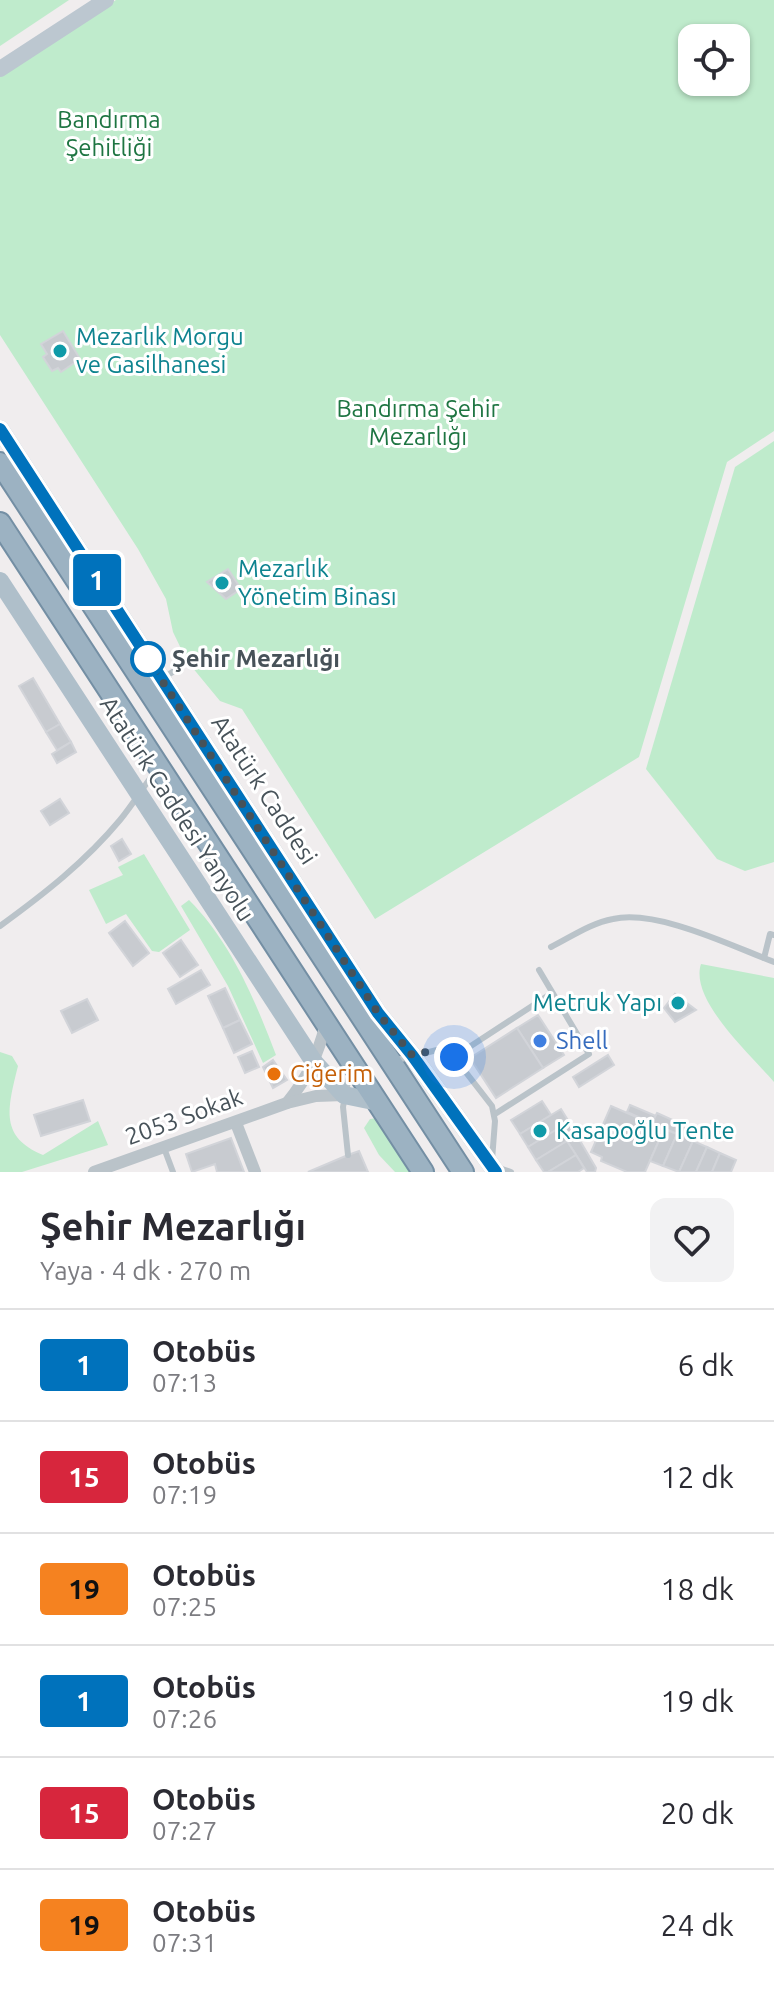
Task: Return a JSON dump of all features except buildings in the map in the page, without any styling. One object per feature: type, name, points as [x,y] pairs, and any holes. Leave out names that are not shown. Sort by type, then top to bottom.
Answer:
[{"type":"highway","name":"Atatürk Caddesi","points":[[0,463],[463,1172]]},
{"type":"highway","points":[[0,523],[423,1172]]},
{"type":"main road","points":[[0,69],[106,0]]},
{"type":"main road","name":"Atatürk Caddesi","points":[[0,429],[378,1013],[412,1055],[493,1170]]},
{"type":"main road","name":"Atatürk Caddesi Yanyolu","points":[[0,581],[314,1062],[344,1095]]},
{"type":"main road","points":[[344,1095],[378,1102]]},
{"type":"street","points":[[287,1103],[305,1081],[326,1024]]},
{"type":"street","name":"2053 Sokak","points":[[94,1172],[287,1103],[316,1096],[344,1095]]},
{"type":"street","points":[[236,1123],[255,1172]]},
{"type":"lane","points":[[161,679],[198,655]]},
{"type":"lane","points":[[0,926],[53,888],[93,850],[122,818],[159,767]]},
{"type":"lane","points":[[551,947],[599,922],[645,917],[774,962]]},
{"type":"lane","points":[[764,958],[770,934],[774,935]]},
{"type":"lane","points":[[495,1114],[589,1054],[539,970]]},
{"type":"lane","points":[[454,1057],[552,993]]},
{"type":"lane","points":[[391,1062],[437,1050],[454,1057],[474,1080],[495,1114],[493,1170],[511,1172]]},
{"type":"lane","points":[[348,1155],[343,1123],[344,1095],[353,1061]]},
{"type":"lane","points":[[164,1148],[173,1172]]},
{"type":"green space","points":[[0,0],[69,0],[0,46]]},
{"type":"green space","name":"Bandırma Şehir Mezarlığı","points":[[116,0],[774,0],[774,431],[727,462],[639,757],[375,919],[242,709],[220,701],[187,661],[173,632],[166,599],[138,549],[0,335],[0,75]]},
{"type":"green space","points":[[774,441],[774,862],[745,871],[717,859],[646,769],[735,467]]},
{"type":"green space","points":[[144,854],[190,930],[159,952],[152,951],[126,914],[106,924],[89,890],[123,875],[118,867]]},
{"type":"green space","points":[[189,900],[217,934],[250,993],[276,1055],[263,1063],[228,986],[181,906]]},
{"type":"green space","points":[[701,964],[774,978],[774,1082],[713,1010],[704,994]]},
{"type":"green space","points":[[0,1052],[12,1056],[18,1066],[11,1096],[10,1120],[19,1140],[43,1155],[98,1121],[108,1145],[22,1172],[0,1172]]},
{"type":"green space","points":[[377,1118],[412,1172],[395,1172],[379,1155],[364,1128],[370,1119]]},
{"type":"bus line","name":"1","points":[[0,429],[378,1013],[496,1172]]},
{"type":"place","name":"Mezarlık Morgu ve Gasilhanesi","points":[[60,351]]},
{"type":"place","name":"Mezarlık Yönetim Binası","points":[[222,583]]},
{"type":"place","name":"Şehir Mezarlığı","points":[[148,659]]},
{"type":"place","name":"Metruk Yapı","points":[[678,1003]]},
{"type":"place","name":"Shell","points":[[540,1041]]},
{"type":"place","name":"Ciğerim","points":[[274,1074]]},
{"type":"place","name":"Kasapoğlu Tente","points":[[540,1131]]},
{"type":"route","points":[[148,659],[378,1013],[412,1055],[437,1050],[454,1057]]},
{"type":"park label","name":"Bandırma Şehitliği","points":[[109,134]]}]
